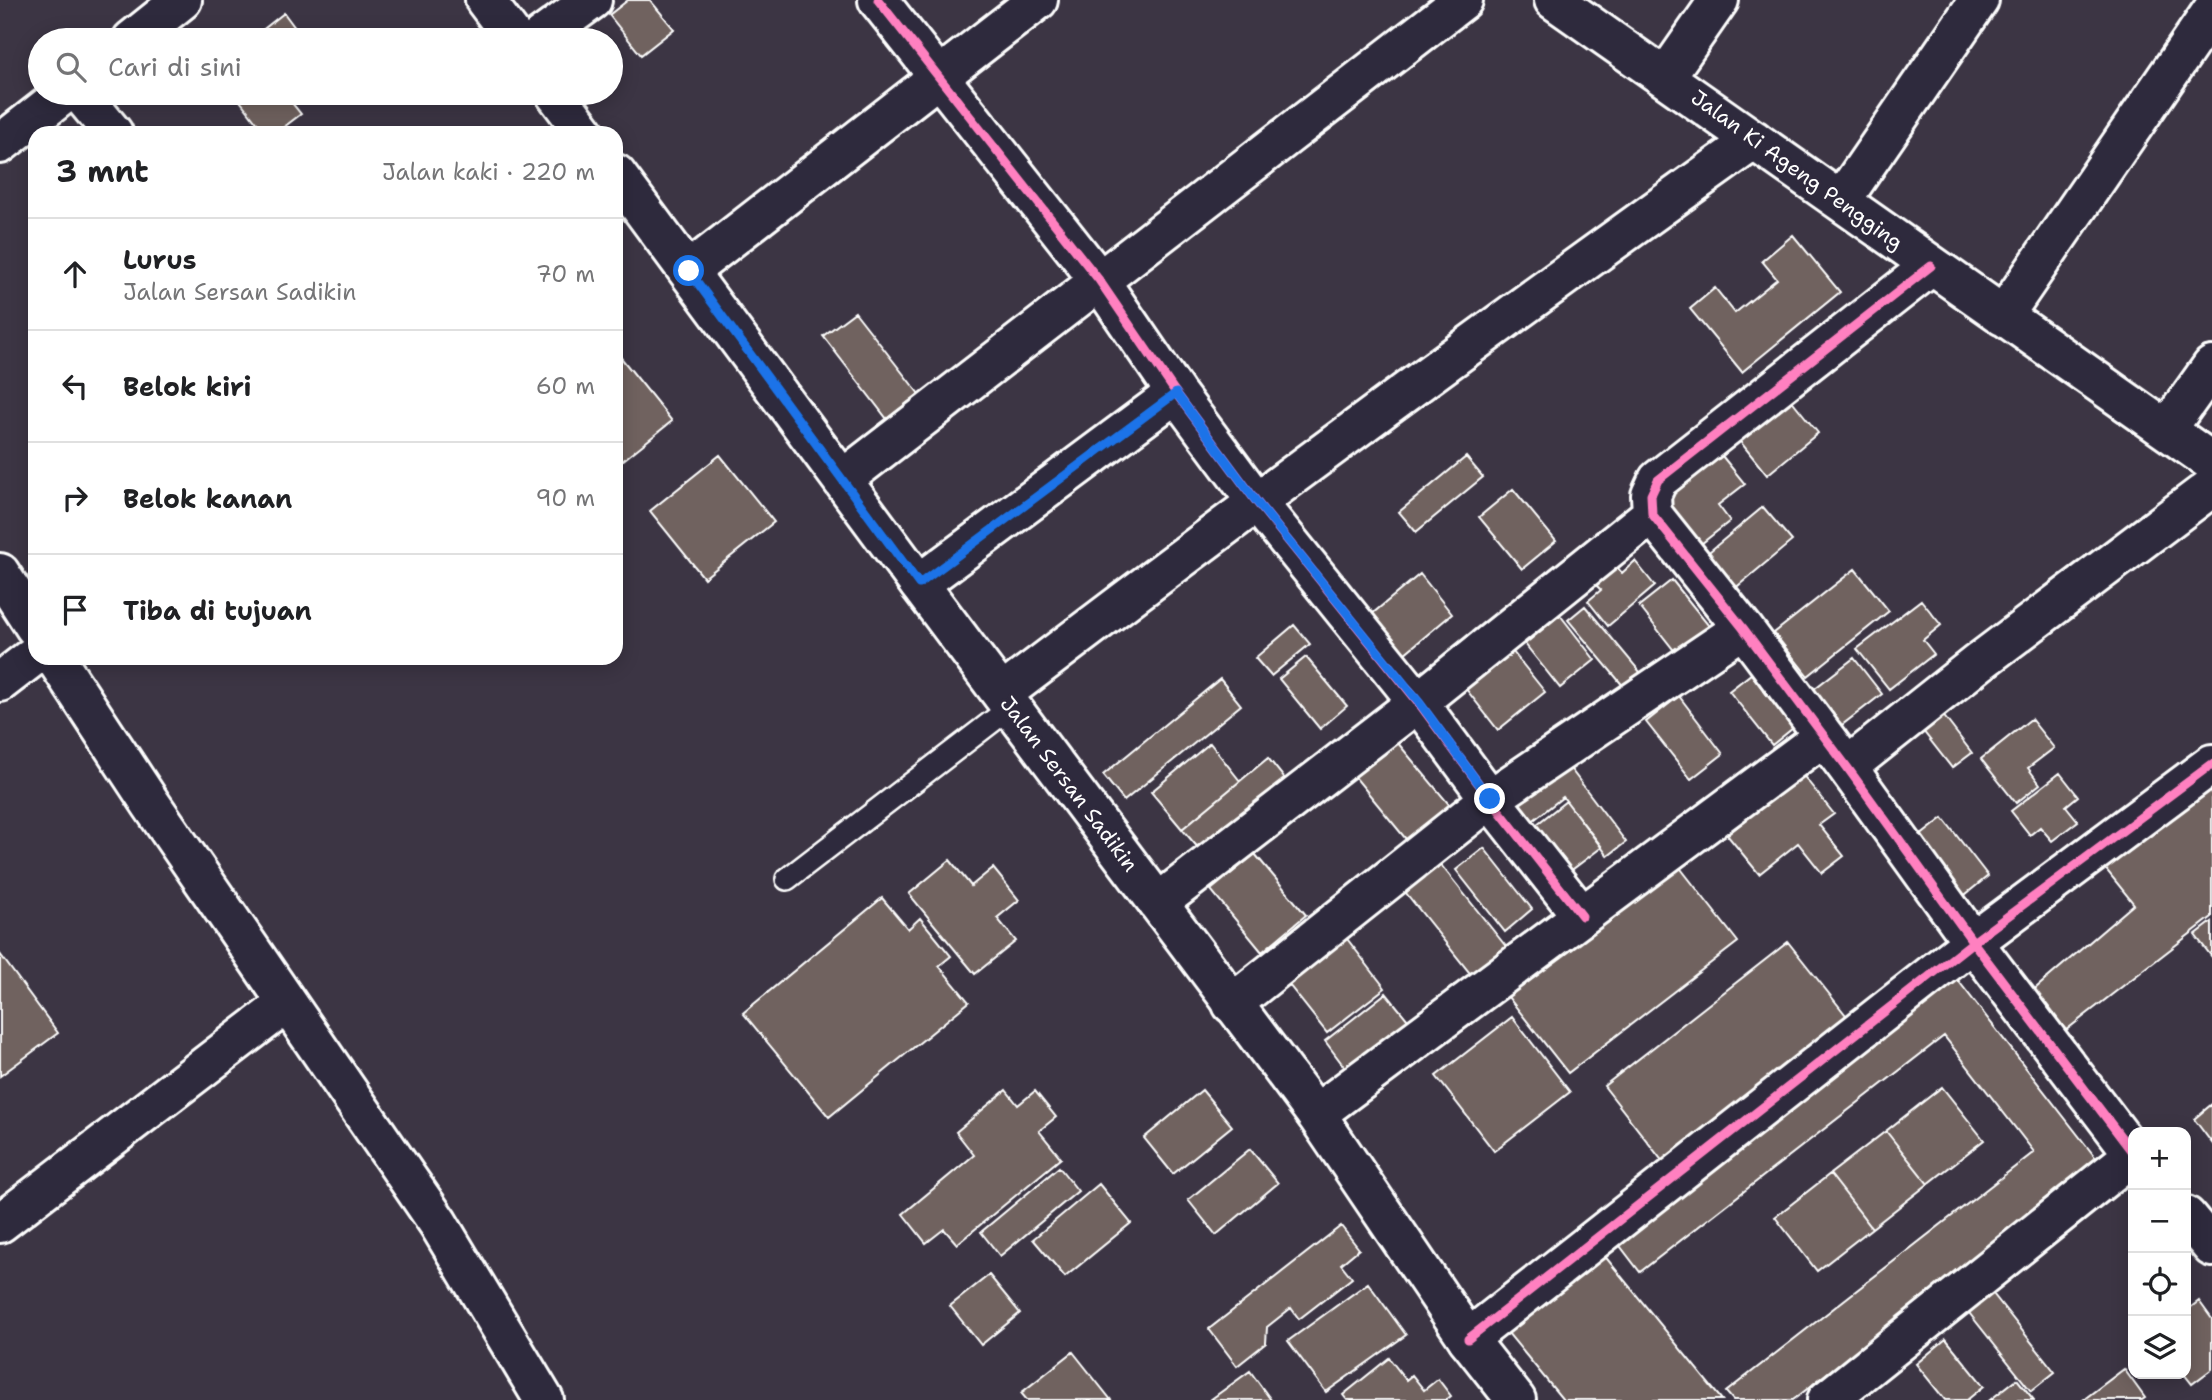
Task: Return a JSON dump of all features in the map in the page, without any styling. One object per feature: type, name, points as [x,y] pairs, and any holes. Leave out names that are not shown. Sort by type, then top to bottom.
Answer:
[{"type":"street","points":[[147,28],[182,0]]},
{"type":"street","points":[[485,0],[506,28]]},
{"type":"street","points":[[554,28],[592,0]]},
{"type":"street","points":[[877,0],[1099,280],[1176,393],[1256,501],[1419,702],[1490,799],[1582,916]]},
{"type":"street","points":[[689,271],[1038,0]]},
{"type":"street","points":[[843,479],[1463,0]]},
{"type":"street","name":"Jalan Ki Ageng Pengging","points":[[1554,0],[2212,461]]},
{"type":"street","points":[[1665,76],[1719,0]]},
{"type":"street","points":[[1841,201],[1979,0]]},
{"type":"street","points":[[2003,316],[2212,10]]},
{"type":"street","points":[[0,144],[50,105]]},
{"type":"street","points":[[90,105],[107,126]]},
{"type":"street","points":[[564,105],[580,126]]},
{"type":"street","points":[[1007,701],[1256,501],[1754,140]]},
{"type":"street","name":"Jalan Sersan Sadikin","points":[[623,192],[689,271],[919,584],[1316,1114],[1468,1339],[1516,1400]]},
{"type":"street","points":[[1931,266],[1658,480],[1651,495],[1651,514],[1743,628],[1973,942],[2128,1147]]},
{"type":"street","points":[[2167,429],[2212,366]]},
{"type":"street","points":[[919,584],[1176,393]]},
{"type":"street","points":[[1847,767],[1978,663],[2212,487]]},
{"type":"street","points":[[1158,903],[1419,702],[1651,514]]},
{"type":"street","points":[[0,573],[28,616]]},
{"type":"street","points":[[1232,1004],[1490,799],[1743,628]]},
{"type":"street","points":[[0,682],[28,660]]},
{"type":"street","points":[[60,665],[286,1004],[438,1223],[537,1397]]},
{"type":"street","points":[[1316,1114],[1824,736]]},
{"type":"street","points":[[1468,1339],[1973,942],[2212,764]]},
{"type":"street","points":[[4,1212],[286,1004]]},
{"type":"street","points":[[1827,1400],[2128,1158]]},
{"type":"street","points":[[2191,1222],[2212,1247]]},
{"type":"lane","points":[[787,879],[1007,701]]},
{"type":"building","points":[[628,0],[650,0],[674,29],[641,55],[623,32],[623,28],[619,28],[609,15]]},
{"type":"building","points":[[284,13],[295,28],[265,28]]},
{"type":"building","points":[[243,105],[294,105],[301,114],[285,126],[260,126]]},
{"type":"building","points":[[1793,235],[1840,292],[1742,372],[1690,309],[1715,288],[1735,313],[1777,279],[1762,261]]},
{"type":"building","points":[[855,312],[919,394],[887,419],[823,336]]},
{"type":"building","points":[[623,360],[672,421],[623,460]]},
{"type":"building","points":[[1790,398],[1818,433],[1767,475],[1738,439]]},
{"type":"building","points":[[1718,451],[1745,484],[1718,505],[1730,521],[1692,551],[1654,502]]},
{"type":"building","points":[[720,455],[774,522],[704,578],[650,511]]},
{"type":"building","points":[[1466,457],[1483,477],[1416,532],[1399,512]]},
{"type":"building","points":[[1513,489],[1556,541],[1522,569],[1479,517]]},
{"type":"building","points":[[1763,507],[1792,541],[1727,595],[1698,561]]},
{"type":"building","points":[[1635,561],[1655,586],[1608,626],[1588,601],[1601,590],[1595,584],[1616,566],[1622,573]]},
{"type":"building","points":[[1855,569],[1889,611],[1808,676],[1774,633]]},
{"type":"building","points":[[1420,574],[1452,614],[1398,659],[1366,619]]},
{"type":"building","points":[[1672,580],[1713,631],[1680,658],[1639,606]]},
{"type":"building","points":[[1921,600],[1941,625],[1923,640],[1934,654],[1889,689],[1857,649]]},
{"type":"building","points":[[1585,606],[1641,673],[1624,687],[1568,620]]},
{"type":"building","points":[[1560,615],[1595,660],[1560,688],[1525,644]]},
{"type":"building","points":[[1294,625],[1310,644],[1271,676],[1255,658]]},
{"type":"building","points":[[1513,652],[1545,692],[1498,730],[1466,689]]},
{"type":"building","points":[[1306,657],[1347,706],[1320,729],[1279,679]]},
{"type":"building","points":[[1854,658],[1882,694],[1829,735],[1801,699]]},
{"type":"building","points":[[1751,674],[1793,728],[1772,745],[1729,691]]},
{"type":"building","points":[[1220,679],[1241,705],[1124,801],[1103,775]]},
{"type":"building","points":[[1679,696],[1723,754],[1691,779],[1646,722]]},
{"type":"building","points":[[1936,706],[1972,753],[1952,768],[1916,722]]},
{"type":"building","points":[[2031,719],[2054,748],[2028,768],[2040,784],[2016,803],[1981,759]]},
{"type":"building","points":[[1392,736],[1453,809],[1410,844],[1350,771]]},
{"type":"building","points":[[1210,743],[1240,781],[1182,829],[1151,792]]},
{"type":"building","points":[[1268,758],[1285,779],[1200,850],[1182,829]]},
{"type":"building","points":[[1563,759],[1626,842],[1608,856],[1563,797],[1521,830],[1503,806]]},
{"type":"building","points":[[2060,773],[2078,796],[2066,806],[2078,821],[2052,841],[2040,827],[2030,835],[2011,811]]},
{"type":"building","points":[[1802,774],[1834,814],[1819,825],[1844,856],[1822,873],[1798,843],[1759,874],[1727,835]]},
{"type":"building","points":[[2212,775],[2212,917],[2061,1034],[2029,994],[2134,904],[2100,862]]},
{"type":"building","points":[[1566,801],[1602,847],[1561,878],[1526,833]]},
{"type":"building","points":[[1943,818],[1988,876],[1955,903],[1910,844]]},
{"type":"building","points":[[1484,848],[1532,909],[1505,932],[1456,870]]},
{"type":"building","points":[[1255,854],[1306,915],[1262,952],[1211,890]]},
{"type":"building","points":[[1433,855],[1508,949],[1473,977],[1398,883]]},
{"type":"building","points":[[1671,856],[1738,942],[1568,1073],[1501,988]]},
{"type":"building","points":[[950,860],[971,886],[993,868],[1019,900],[997,918],[1016,941],[975,974],[909,894]]},
{"type":"building","points":[[882,898],[908,929],[920,918],[951,956],[939,966],[969,1002],[829,1117],[743,1013]]},
{"type":"building","points":[[2212,922],[2212,957],[2195,935]]},
{"type":"building","points":[[1341,931],[1385,988],[1327,1033],[1282,976]]},
{"type":"building","points":[[1788,942],[1849,1019],[1664,1163],[1604,1086]]},
{"type":"building","points":[[0,954],[58,1033],[0,1076]]},
{"type":"building","points":[[1950,970],[2099,1162],[1793,1400],[1733,1400],[1726,1392],[2034,1152],[1944,1036],[1640,1272],[1611,1234]]},
{"type":"building","points":[[1386,993],[1412,1025],[1349,1073],[1325,1041]]},
{"type":"building","points":[[1512,1017],[1570,1092],[1494,1151],[1436,1076]]},
{"type":"building","points":[[1942,1087],[1984,1140],[1928,1184],[1886,1131]]},
{"type":"building","points":[[1006,1090],[1018,1105],[1035,1091],[1056,1117],[1039,1131],[1061,1158],[957,1244],[944,1229],[926,1243],[903,1214],[974,1155],[956,1132]]},
{"type":"building","points":[[1202,1090],[1232,1126],[1173,1174],[1144,1138]]},
{"type":"building","points":[[2212,1104],[2212,1143],[2194,1119]]},
{"type":"building","points":[[1886,1131],[1928,1184],[1872,1228],[1830,1174]]},
{"type":"building","points":[[1250,1149],[1278,1183],[1216,1235],[1188,1200]]},
{"type":"building","points":[[1059,1167],[1078,1191],[1000,1256],[981,1232]]},
{"type":"building","points":[[1830,1174],[1872,1228],[1817,1271],[1775,1217]]},
{"type":"building","points":[[1099,1184],[1131,1223],[1065,1277],[1033,1239]]},
{"type":"building","points":[[1341,1226],[1359,1249],[1341,1264],[1352,1278],[1299,1319],[1291,1308],[1267,1327],[1266,1343],[1237,1366],[1209,1329]]},
{"type":"building","points":[[1599,1249],[1722,1400],[1563,1400],[1503,1327]]},
{"type":"building","points":[[989,1275],[1020,1313],[981,1345],[950,1306]]},
{"type":"building","points":[[1368,1283],[1406,1335],[1326,1392],[1288,1341]]},
{"type":"building","points":[[1990,1290],[2055,1372],[2031,1391],[1966,1309]]},
{"type":"building","points":[[2199,1301],[2212,1319],[2212,1369],[2192,1384],[2188,1379],[2191,1379],[2191,1307]]},
{"type":"building","points":[[1946,1339],[1984,1386],[1967,1400],[1945,1400],[1916,1364]]},
{"type":"building","points":[[1073,1352],[1111,1400],[1027,1400],[1021,1393]]},
{"type":"building","points":[[1389,1358],[1406,1380],[1412,1375],[1424,1390],[1438,1379],[1451,1396],[1446,1400],[1347,1400],[1343,1395]]},
{"type":"building","points":[[2124,1369],[2128,1379],[2131,1379],[2145,1398],[2142,1400],[2083,1400]]},
{"type":"building","points":[[1250,1371],[1271,1400],[1210,1400]]},
{"type":"building","points":[[2017,1379],[2034,1400],[1990,1400]]},
{"type":"cycle path","points":[[878,0],[1099,280],[1176,393],[1256,501],[1418,702],[1582,916]]},
{"type":"cycle path","points":[[1931,266],[1658,480],[1651,495],[1652,514],[1743,628],[1973,942],[2128,1146]]},
{"type":"cycle path","points":[[1468,1339],[1973,942],[2212,764]]},
{"type":"route","points":[[689,271],[919,584],[1176,393],[1256,501],[1419,702],[1490,799]]}]
